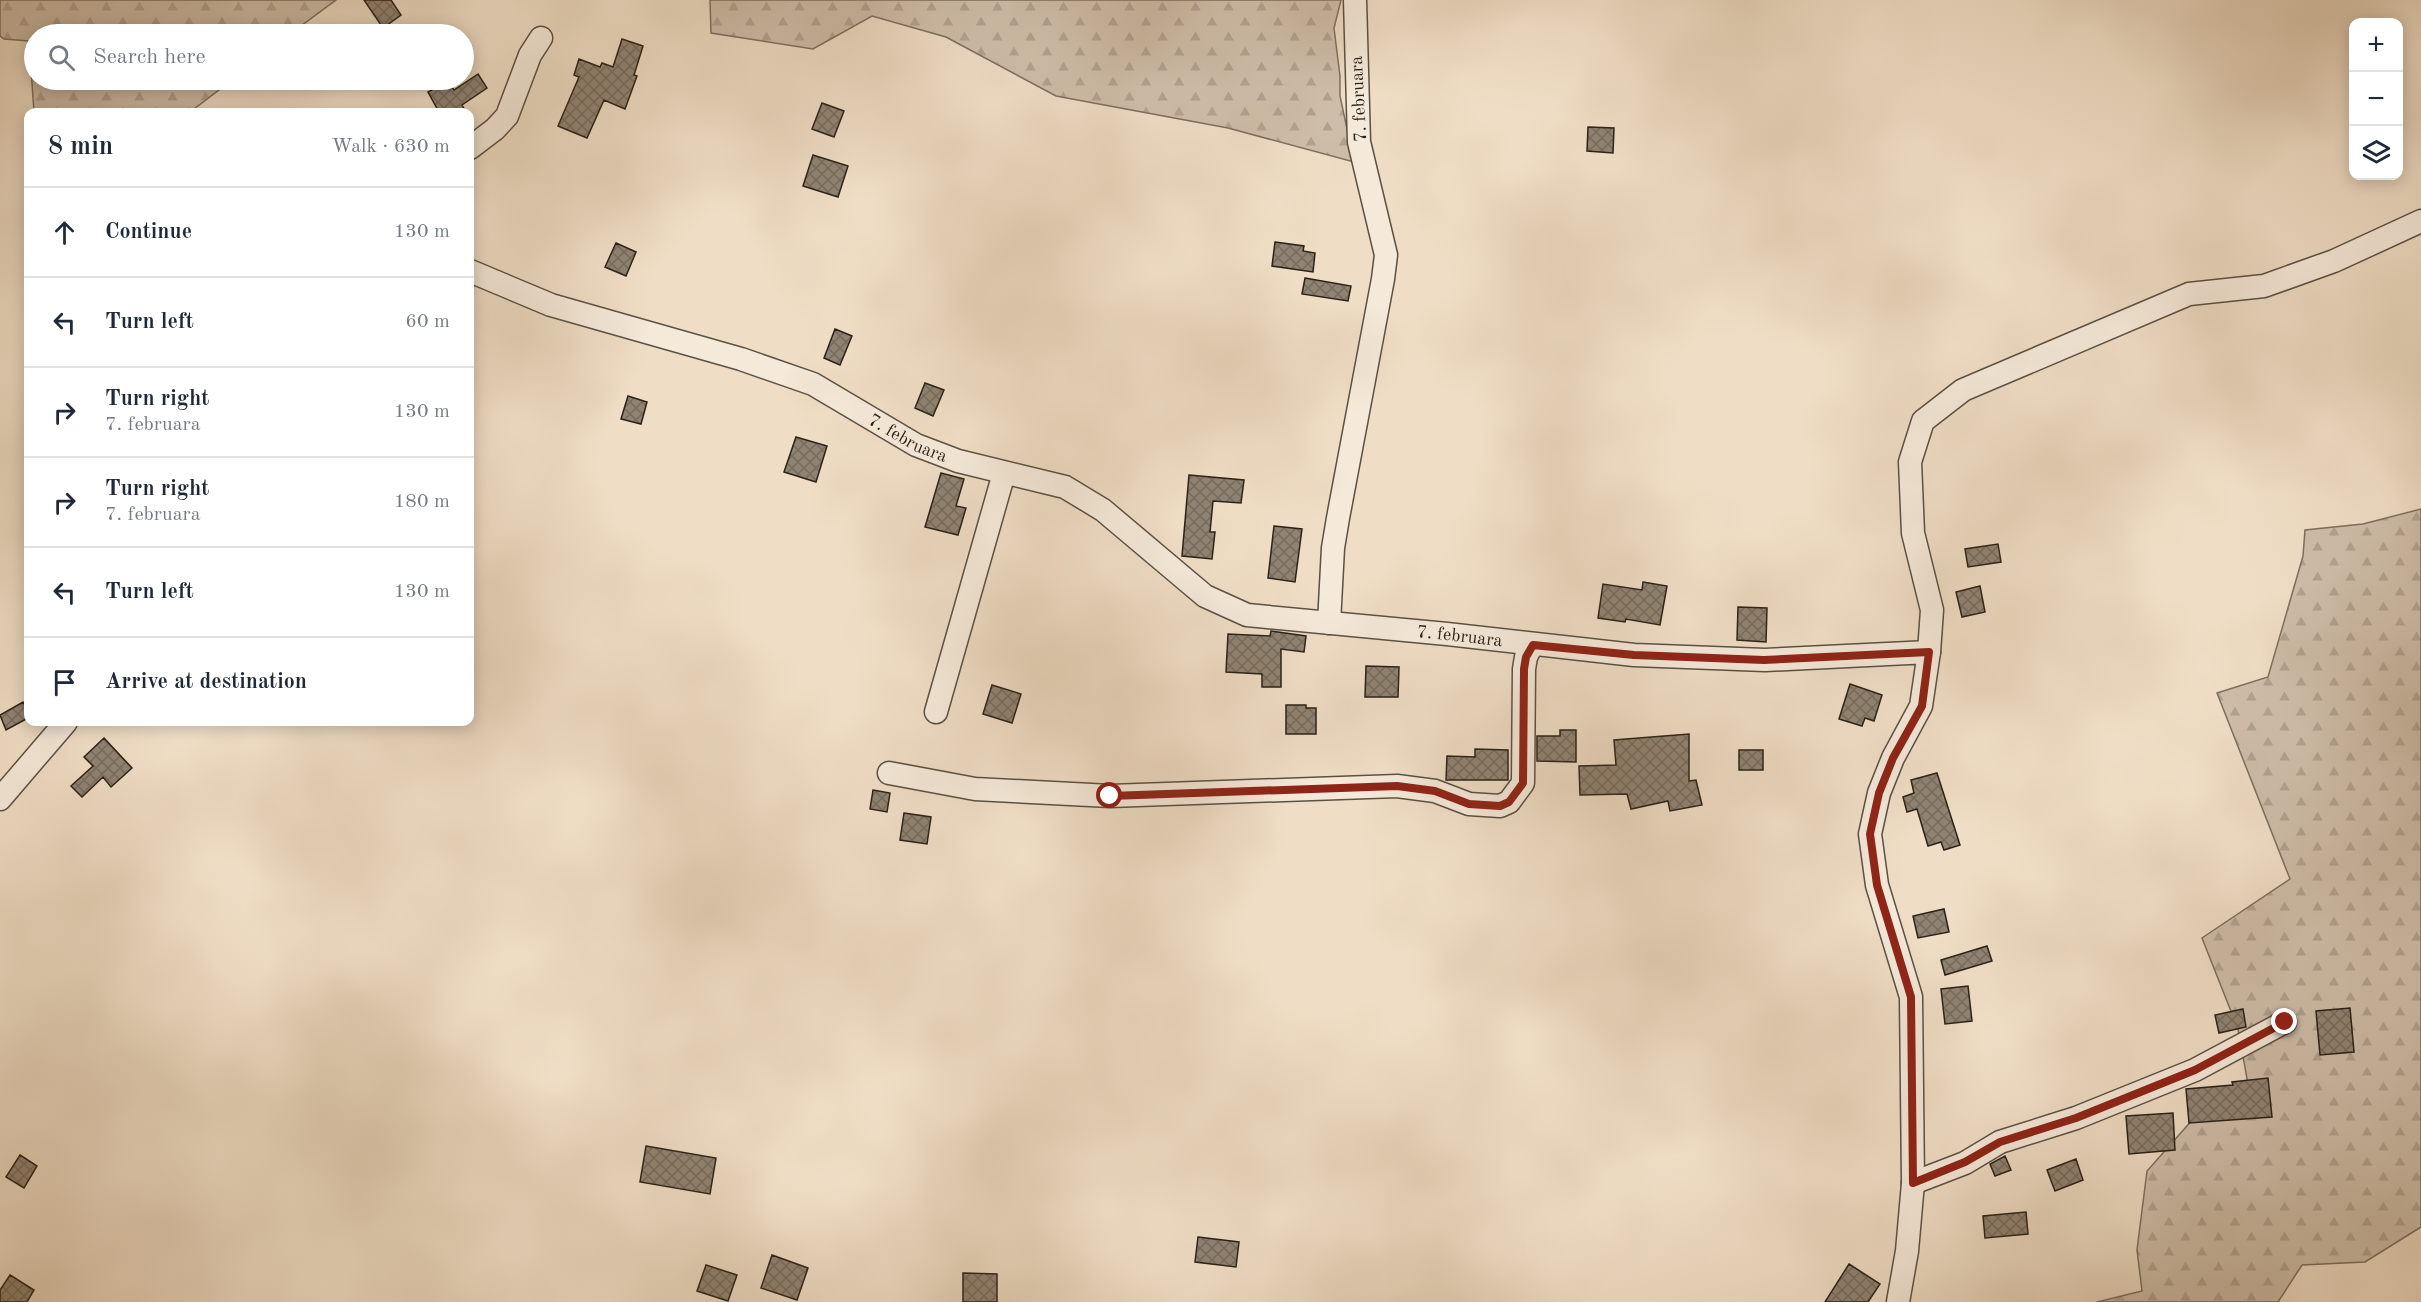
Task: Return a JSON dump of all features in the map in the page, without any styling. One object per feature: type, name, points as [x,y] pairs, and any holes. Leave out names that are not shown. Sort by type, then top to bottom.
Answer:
[{"type":"street","name":"7. februara","points":[[1329,623],[1333,548],[1386,255],[1359,142],[1355,0]]},
{"type":"street","points":[[474,145],[495,129],[507,116],[530,55],[541,38]]},
{"type":"street","points":[[1898,1302],[1907,1251],[1913,1183],[1911,997],[1877,885],[1870,834],[1879,793],[1922,706],[1929,652],[1932,610],[1912,533],[1910,474],[1910,462],[1923,421],[1962,390],[2189,294],[2264,286],[2334,261],[2421,221]]},
{"type":"street","name":"7. februara","points":[[474,273],[551,305],[741,359],[813,384],[916,445],[958,461],[1065,486],[1086,498],[1205,596],[1247,615],[1634,655],[1764,660],[1929,652]]},
{"type":"street","points":[[936,712],[1004,473]]},
{"type":"street","points":[[890,773],[975,789],[1110,796],[1397,786],[1435,791],[1469,804],[1500,806],[1509,802],[1523,783],[1524,669],[1526,657],[1533,645]]},
{"type":"street","points":[[0,799],[63,726]]},
{"type":"street","points":[[1913,1183],[1965,1162],[2000,1142],[2076,1118],[2195,1070],[2285,1022]]},
{"type":"green space","points":[[0,0],[336,0],[304,24],[24,24],[24,41],[4,39],[0,36]]},
{"type":"green space","points":[[710,0],[1341,0],[1334,28],[1340,96],[1354,162],[1228,128],[1056,96],[946,37],[872,16],[813,49],[711,33]]},
{"type":"green space","points":[[32,90],[219,90],[195,108],[34,108]]},
{"type":"green space","points":[[2421,509],[2421,1227],[2365,1262],[2302,1265],[2278,1302],[2097,1302],[2142,1291],[2137,1250],[2147,1171],[2210,1100],[2248,1084],[2238,1029],[2202,938],[2290,879],[2217,693],[2268,677],[2303,556],[2305,530],[2363,524]]},
{"type":"building","points":[[364,0],[391,0],[401,15],[389,24],[380,24]]},
{"type":"building","points":[[622,39],[643,46],[634,75],[637,76],[625,109],[604,100],[587,138],[558,126],[579,77],[574,75],[579,59],[600,67],[602,63],[613,67]]},
{"type":"building","points":[[478,74],[487,88],[462,105],[464,108],[437,108],[428,92],[432,90],[474,90],[474,77]]},
{"type":"building","points":[[822,103],[844,111],[834,137],[812,129]]},
{"type":"building","points":[[1588,127],[1614,128],[1613,153],[1587,151]]},
{"type":"building","points":[[813,155],[848,166],[838,197],[803,186]]},
{"type":"building","points":[[1275,242],[1304,246],[1303,251],[1315,253],[1313,272],[1272,266]]},
{"type":"building","points":[[616,243],[636,252],[626,276],[605,267]]},
{"type":"building","points":[[1305,278],[1351,286],[1348,301],[1302,294]]},
{"type":"building","points":[[835,329],[852,336],[840,365],[824,358]]},
{"type":"building","points":[[925,383],[944,390],[933,416],[915,408]]},
{"type":"building","points":[[628,396],[647,402],[641,424],[621,419]]},
{"type":"building","points":[[796,437],[827,446],[816,482],[784,472]]},
{"type":"building","points":[[941,473],[964,479],[956,506],[966,508],[958,535],[925,527]]},
{"type":"building","points":[[1189,475],[1244,480],[1241,503],[1213,501],[1210,532],[1215,532],[1212,559],[1182,556]]},
{"type":"building","points":[[1274,526],[1302,529],[1295,582],[1268,578]]},
{"type":"building","points":[[1998,544],[2001,562],[1968,567],[1965,549]]},
{"type":"building","points":[[1643,582],[1667,586],[1660,625],[1626,619],[1625,622],[1598,618],[1603,584],[1642,590]]},
{"type":"building","points":[[1980,586],[1985,612],[1962,617],[1956,592]]},
{"type":"building","points":[[1738,607],[1767,608],[1766,642],[1737,640]]},
{"type":"building","points":[[1271,631],[1306,636],[1304,652],[1281,649],[1281,687],[1262,687],[1262,674],[1226,672],[1228,634],[1270,636]]},
{"type":"building","points":[[1366,666],[1399,667],[1398,697],[1365,697]]},
{"type":"building","points":[[1850,684],[1882,695],[1874,721],[1865,718],[1862,726],[1839,719]]},
{"type":"building","points":[[992,685],[1021,694],[1012,723],[983,714]]},
{"type":"building","points":[[23,702],[24,720],[6,730],[0,715]]},
{"type":"building","points":[[1286,705],[1306,705],[1306,708],[1316,708],[1316,734],[1286,734]]},
{"type":"building","points":[[1560,730],[1576,730],[1576,762],[1537,761],[1537,736],[1560,736]]},
{"type":"building","points":[[1689,734],[1689,781],[1696,780],[1702,805],[1670,811],[1668,801],[1631,809],[1627,794],[1580,795],[1579,766],[1616,765],[1614,740]]},
{"type":"building","points":[[104,738],[132,768],[111,787],[103,777],[82,797],[71,786],[93,766],[84,757]]},
{"type":"building","points":[[1475,749],[1508,750],[1508,780],[1446,780],[1447,756],[1475,757]]},
{"type":"building","points":[[1739,750],[1763,750],[1763,770],[1739,770]]},
{"type":"building","points":[[1937,773],[1960,845],[1944,850],[1941,842],[1928,846],[1917,809],[1907,812],[1903,797],[1914,793],[1911,780]]},
{"type":"building","points":[[873,790],[890,793],[887,812],[870,809]]},
{"type":"building","points":[[904,813],[931,817],[927,844],[900,840]]},
{"type":"building","points":[[1944,909],[1949,932],[1918,938],[1913,916]]},
{"type":"building","points":[[1987,946],[1992,961],[1945,975],[1941,960]]},
{"type":"building","points":[[1968,986],[1972,1021],[1945,1024],[1941,989]]},
{"type":"building","points":[[2350,1008],[2354,1052],[2320,1055],[2316,1011]]},
{"type":"building","points":[[2243,1009],[2246,1027],[2219,1033],[2215,1015]]},
{"type":"building","points":[[2268,1078],[2272,1117],[2189,1123],[2186,1089],[2233,1085],[2232,1082]]},
{"type":"building","points":[[2173,1113],[2175,1150],[2129,1154],[2126,1116]]},
{"type":"building","points":[[646,1146],[716,1158],[710,1194],[640,1182]]},
{"type":"building","points":[[20,1155],[37,1166],[24,1188],[6,1177]]},
{"type":"building","points":[[2005,1156],[2011,1170],[1995,1176],[1990,1164]]},
{"type":"building","points":[[2076,1159],[2083,1180],[2055,1191],[2047,1170]]},
{"type":"building","points":[[2026,1212],[2028,1234],[1985,1238],[1983,1216]]},
{"type":"building","points":[[1198,1237],[1239,1242],[1236,1267],[1195,1262]]},
{"type":"building","points":[[772,1255],[808,1268],[797,1300],[761,1288]]},
{"type":"building","points":[[1849,1264],[1880,1284],[1868,1302],[1825,1302]]},
{"type":"building","points":[[706,1265],[737,1275],[728,1301],[697,1291]]},
{"type":"building","points":[[963,1273],[997,1274],[997,1302],[963,1302]]},
{"type":"building","points":[[10,1275],[34,1290],[27,1302],[0,1302],[0,1290]]},
{"type":"route","points":[[1110,796],[1397,786],[1435,791],[1469,804],[1500,806],[1509,802],[1523,783],[1524,669],[1526,657],[1533,645],[1634,655],[1764,660],[1929,652],[1922,706],[1893,758],[1879,793],[1870,834],[1877,885],[1911,997],[1913,1183],[1965,1162],[2000,1142],[2076,1118],[2195,1070],[2285,1022]]}]
